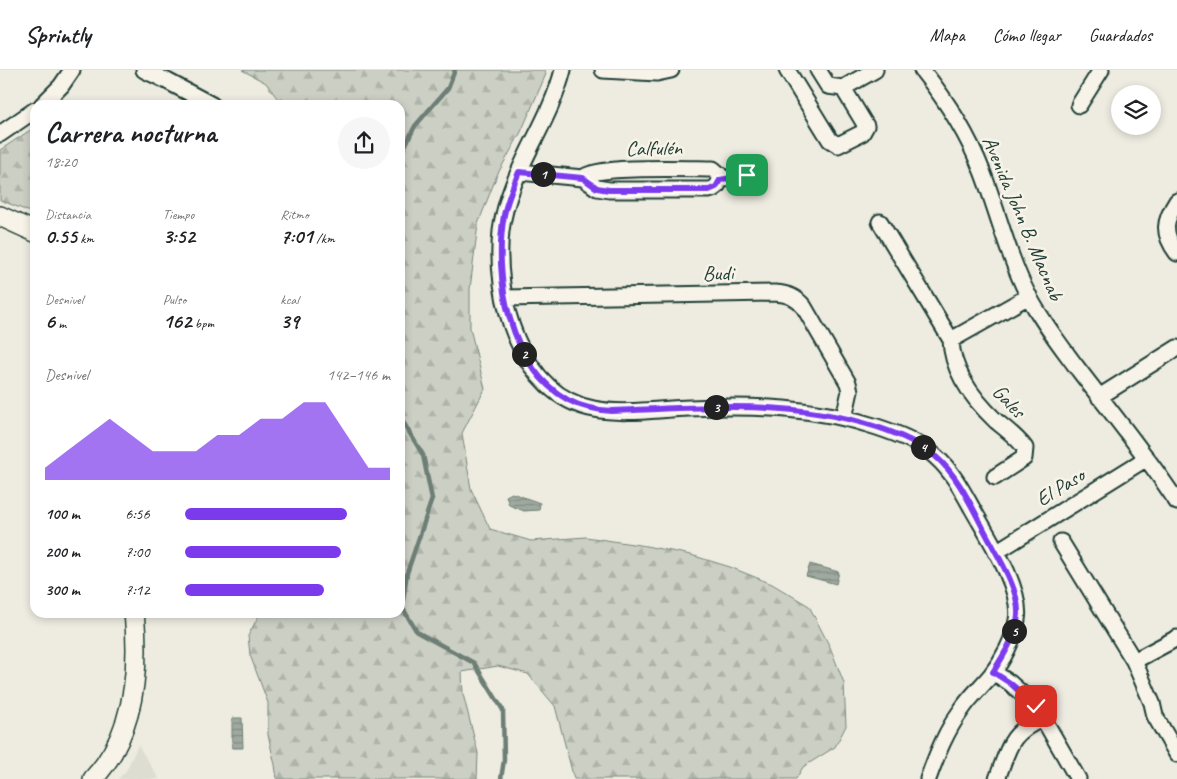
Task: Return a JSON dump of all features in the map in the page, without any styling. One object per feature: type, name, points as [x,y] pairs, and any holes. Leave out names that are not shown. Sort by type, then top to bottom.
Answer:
[{"type":"street","points":[[47,100],[61,86],[72,70]]},
{"type":"street","points":[[144,70],[167,80],[203,100]]},
{"type":"street","points":[[563,70],[558,88],[507,201],[501,232],[501,263],[505,298],[514,331],[527,359],[535,371],[552,388],[568,400],[595,409],[612,411],[753,406],[798,410],[844,418],[897,434],[925,448],[946,468],[963,492],[996,552],[1015,594],[1018,616],[1012,639],[993,672],[963,707],[949,728],[940,744],[928,779]]},
{"type":"street","points":[[603,70],[658,73],[671,70]]},
{"type":"street","points":[[787,70],[830,140],[838,145],[862,134],[866,126],[843,88]]},
{"type":"street","points":[[818,70],[828,86],[843,88],[875,70]]},
{"type":"street","name":"Avenida John B. Macnab","points":[[922,70],[972,149],[989,189],[1016,268],[1029,296],[1050,332],[1147,458],[1177,502]]},
{"type":"street","points":[[1079,105],[1100,70]]},
{"type":"street","points":[[0,134],[30,113]]},
{"type":"street","name":"Calfulén","points":[[519,172],[583,178],[597,188],[609,190],[709,190],[716,187],[720,180],[720,175],[713,169],[606,170],[586,174],[583,178]]},
{"type":"street","name":"Calfulén","points":[[720,180],[747,175]]},
{"type":"street","points":[[1177,201],[1168,216],[1166,229],[1170,243],[1177,253]]},
{"type":"street","points":[[0,216],[30,230]]},
{"type":"street","name":"Gales","points":[[880,222],[951,340],[955,362],[972,394],[1025,448],[1024,458],[995,477]]},
{"type":"street","name":"Budi","points":[[505,298],[775,293],[788,295],[800,302],[804,307],[848,383],[850,391],[844,418]]},
{"type":"street","points":[[951,340],[1029,296]]},
{"type":"street","points":[[1099,397],[1177,348]]},
{"type":"street","name":"El Paso","points":[[996,552],[1147,458]]},
{"type":"street","points":[[1062,542],[1134,661],[1152,703],[1155,716],[1177,754]]},
{"type":"street","points":[[93,779],[118,743],[130,708],[136,672],[134,618]]},
{"type":"street","points":[[1134,661],[1177,638]]},
{"type":"street","points":[[993,672],[1010,683],[1036,706],[1078,779]]},
{"type":"street","points":[[997,779],[1012,743],[1018,734],[1023,728],[1042,719]]},
{"type":"shaded area","points":[[512,493],[540,503],[539,510],[524,511],[509,505],[506,496]]},
{"type":"shaded area","points":[[810,564],[839,572],[836,584],[806,576]]},
{"type":"shaded area","points":[[232,718],[242,718],[243,748],[232,748]]},
{"type":"shaded area","points":[[138,745],[159,779],[118,779],[126,771]]},
{"type":"green space","points":[[242,70],[545,70],[546,74],[521,132],[497,175],[478,224],[470,289],[470,328],[485,389],[462,433],[471,489],[490,529],[531,541],[586,537],[691,555],[730,567],[772,584],[809,606],[830,647],[844,683],[846,726],[835,747],[803,767],[796,779],[574,779],[555,706],[528,674],[498,666],[462,672],[463,694],[478,753],[477,779],[277,779],[268,735],[268,703],[250,655],[248,636],[257,618],[405,618],[405,100],[278,100],[266,83]]},
{"type":"green space","points":[[30,130],[30,212],[0,200],[0,150]]},
{"type":"waterway","points":[[405,146],[415,126],[448,88],[455,70]]},
{"type":"waterway","points":[[405,425],[423,455],[432,499],[407,573],[405,587]]},
{"type":"waterway","points":[[405,612],[417,632],[474,663],[503,710],[504,760],[501,779]]},
{"type":"route","points":[[747,175],[720,180],[720,184],[709,190],[609,190],[597,188],[583,178],[519,172],[507,201],[500,249],[508,315],[527,359],[544,381],[560,395],[577,404],[595,409],[612,411],[753,406],[798,410],[844,418],[873,426],[897,434],[925,448],[941,462],[963,492],[996,552],[1015,594],[1018,605],[1016,628],[1004,655],[993,672],[1010,683],[1036,706]]}]
